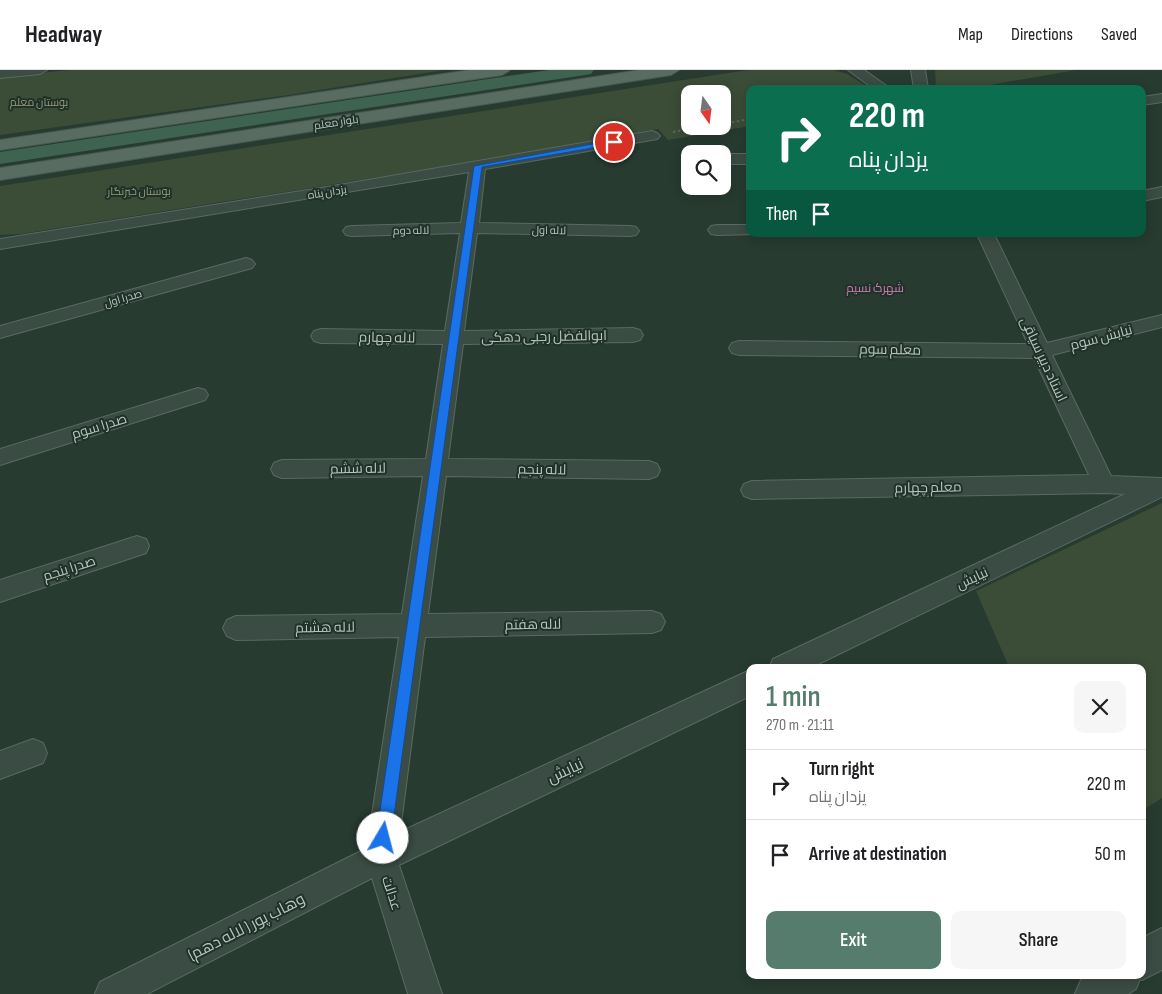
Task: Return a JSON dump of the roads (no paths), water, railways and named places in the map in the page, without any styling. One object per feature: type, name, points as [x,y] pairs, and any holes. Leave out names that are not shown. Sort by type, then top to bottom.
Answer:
[{"type":"main road","name":"بلوار معلم","points":[[0,145],[502,70]]},
{"type":"main road","name":"بلوار معلم","points":[[0,174],[671,70]]},
{"type":"street","points":[[0,74],[40,70]]},
{"type":"street","points":[[855,70],[878,85]]},
{"type":"street","points":[[918,70],[920,85]]},
{"type":"street","points":[[1146,100],[1162,98]]},
{"type":"street","name":"یزدان پناه","points":[[0,244],[652,136]]},
{"type":"street","points":[[731,160],[746,159]]},
{"type":"street","name":"عدالت","points":[[425,994],[381,857],[478,166]]},
{"type":"street","points":[[1146,195],[1162,192]]},
{"type":"street","name":"لاله دوم","points":[[352,231],[469,228]]},
{"type":"street","name":"لاله اول","points":[[469,228],[630,231]]},
{"type":"street","points":[[716,230],[746,230]]},
{"type":"street","name":"استاد دبیر سیاقی","points":[[986,237],[1104,484]]},
{"type":"street","name":"صدرا اول","points":[[0,332],[246,264]]},
{"type":"street","name":"نیایش سوم","points":[[1040,351],[1162,321]]},
{"type":"street","name":"ابوالفضل رجبی دهکی","points":[[454,338],[633,335]]},
{"type":"street","name":"لاله چهارم","points":[[321,336],[454,338]]},
{"type":"street","name":"معلم سوم","points":[[739,348],[1040,351]]},
{"type":"street","name":"صدرا سوم","points":[[0,457],[198,395]]},
{"type":"street","name":"لاله ششم","points":[[282,469],[435,467]]},
{"type":"street","name":"لاله پنجم","points":[[435,467],[648,470]]},
{"type":"street","points":[[1100,517],[1104,484]]},
{"type":"street","name":"معلم چهارم","points":[[752,490],[1104,484],[1161,488]]},
{"type":"street","name":"نيايش","points":[[790,664],[1161,488]]},
{"type":"street","name":"صدرا پنجم","points":[[0,591],[137,546]]},
{"type":"street","name":"لاله هفتم","points":[[414,626],[652,622]]},
{"type":"street","name":"لاله هشتم","points":[[236,628],[414,626]]},
{"type":"street","name":"نيايش","points":[[381,857],[746,685]]},
{"type":"street","points":[[0,765],[33,753]]},
{"type":"street","name":"وهاب پور ( لاله دهم)","points":[[112,994],[381,857]]},
{"type":"street","points":[[1146,958],[1162,947]]},
{"type":"street","points":[[1095,994],[1116,979]]},
{"type":"waterway","points":[[0,158],[585,70]]},
{"type":"district","name":"شهرک نسیم","points":[[875,288]]},
{"type":"park label","name":"بوستان معلم","points":[[39,102]]},
{"type":"park label","name":"بوستان خبرنگار","points":[[139,191]]}]
